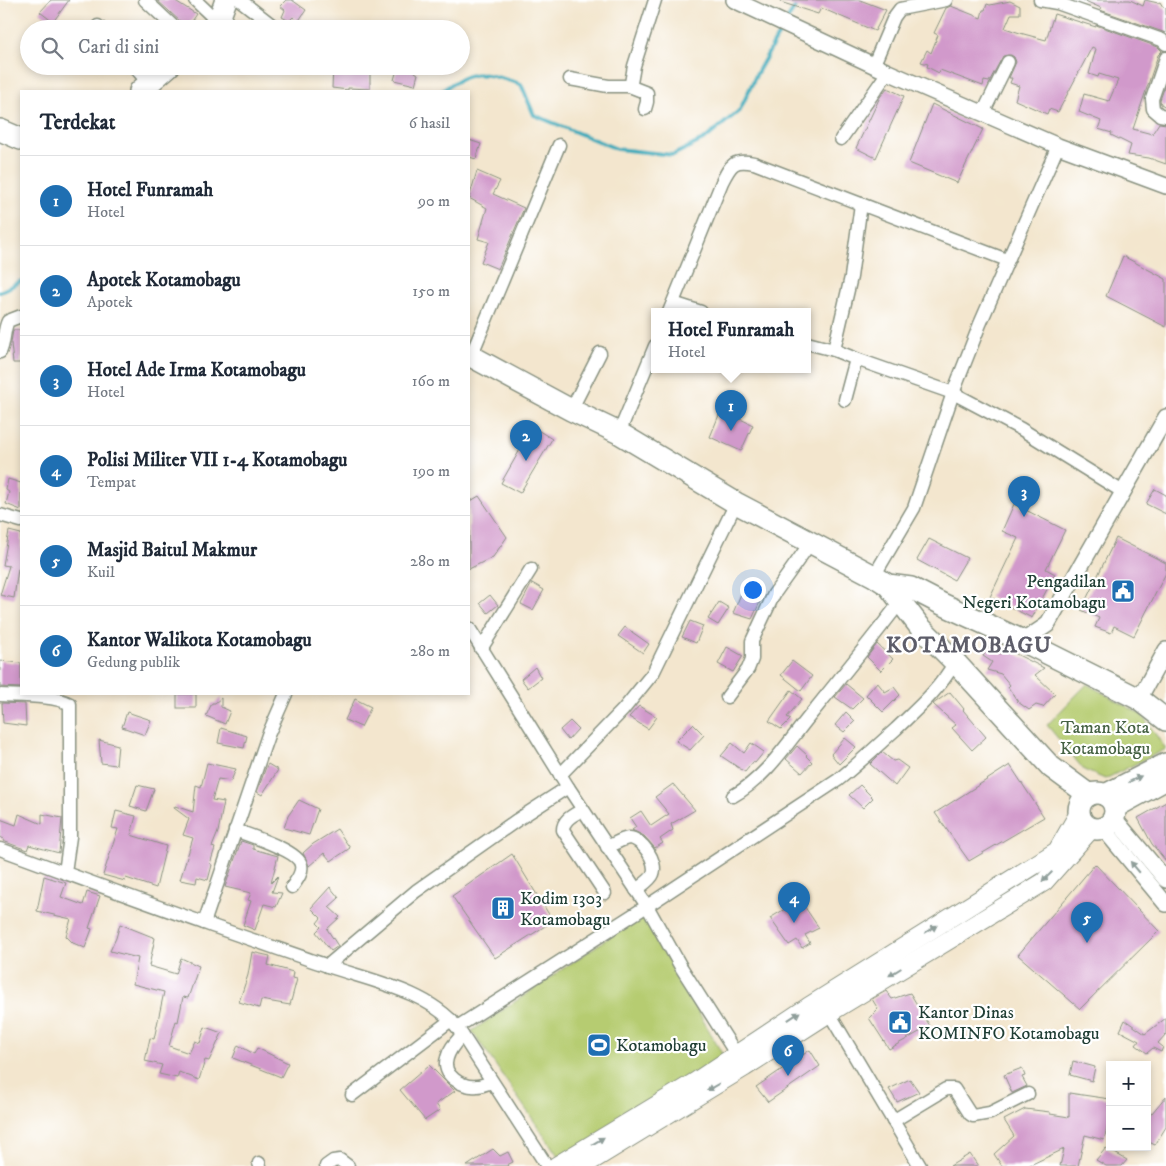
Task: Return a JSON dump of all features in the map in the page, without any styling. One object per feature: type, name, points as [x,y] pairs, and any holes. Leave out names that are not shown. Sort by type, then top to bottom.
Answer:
[{"type":"highway","points":[[216,20],[226,0]]},
{"type":"highway","points":[[144,87],[158,75]]},
{"type":"highway","points":[[0,130],[20,139]]},
{"type":"highway","points":[[470,355],[570,410],[618,433],[736,503],[881,580],[911,588],[1023,641],[1140,699],[1166,720]]},
{"type":"highway","points":[[881,580],[901,601],[920,627],[955,662],[1051,767],[1099,812]]},
{"type":"highway","points":[[920,627],[942,604]]},
{"type":"highway","points":[[1099,812],[1166,764]]},
{"type":"highway","points":[[1099,812],[1166,780]]},
{"type":"main road","points":[[556,1166],[695,1082],[741,1061],[829,1013],[1044,882],[1099,812]]},
{"type":"main road","points":[[589,1164],[741,1061],[808,1007],[1057,851],[1099,812]]},
{"type":"street","points":[[145,0],[166,20]]},
{"type":"street","points":[[195,0],[210,20]]},
{"type":"street","points":[[240,0],[266,20]]},
{"type":"street","points":[[629,86],[655,0]]},
{"type":"street","points":[[874,64],[894,17],[900,9],[946,0]]},
{"type":"street","points":[[1040,0],[1057,3],[1162,40],[1166,44]]},
{"type":"street","points":[[739,1],[888,72],[1058,146],[1166,186]]},
{"type":"street","points":[[1166,58],[1152,99],[1153,109],[1166,116]]},
{"type":"street","points":[[983,113],[1008,62]]},
{"type":"street","points":[[841,139],[888,72]]},
{"type":"street","points":[[138,75],[144,87]]},
{"type":"street","points":[[570,79],[608,86],[629,86],[642,90],[647,93],[645,109]]},
{"type":"street","points":[[470,355],[558,145]]},
{"type":"street","points":[[881,580],[914,508],[952,393],[1007,260],[1058,146]]},
{"type":"street","points":[[671,308],[722,182],[729,168],[736,162],[743,161],[754,163],[1007,260]]},
{"type":"street","points":[[834,350],[851,277],[861,204]]},
{"type":"street","points":[[0,352],[3,346],[5,326],[8,321],[20,316]]},
{"type":"street","points":[[811,344],[834,350],[952,393],[1022,429],[1123,492]]},
{"type":"street","points":[[570,410],[600,353]]},
{"type":"street","points":[[618,433],[651,355]]},
{"type":"street","points":[[845,400],[856,359]]},
{"type":"street","points":[[1023,641],[1047,625],[1166,417]]},
{"type":"street","points":[[560,775],[623,710],[652,673],[736,503]]},
{"type":"street","points":[[0,515],[20,521]]},
{"type":"street","points":[[727,697],[748,669],[752,659],[752,641],[774,594],[811,542]]},
{"type":"street","points":[[481,648],[531,569]]},
{"type":"street","points":[[733,796],[756,779],[785,748],[901,601]]},
{"type":"street","points":[[1047,625],[1049,654]]},
{"type":"street","points":[[470,630],[582,810],[647,906],[681,967],[741,1061]]},
{"type":"street","points":[[1140,699],[1166,650]]},
{"type":"street","points":[[352,1095],[647,906],[838,780],[865,759],[927,701],[943,682],[955,662]]},
{"type":"street","points":[[0,695],[54,698],[64,700],[70,704],[70,837],[65,872]]},
{"type":"street","points":[[204,923],[268,735],[286,695]]},
{"type":"street","points":[[327,966],[416,891],[517,820],[568,788]]},
{"type":"street","points":[[582,810],[566,820],[563,830],[606,893]]},
{"type":"street","points":[[1099,812],[1166,880]]},
{"type":"street","points":[[1099,812],[1166,904]]},
{"type":"street","points":[[235,830],[286,850],[298,859],[302,866],[300,874],[292,887]]},
{"type":"street","points":[[607,847],[632,838],[640,842],[650,856],[654,866],[654,873],[652,877],[636,890]]},
{"type":"street","points":[[0,849],[327,966],[393,986],[426,1002],[457,1027],[547,1166]]},
{"type":"street","points":[[829,1013],[920,1166]]},
{"type":"street","points":[[457,1027],[453,1046],[446,1058],[445,1066],[448,1073],[457,1082],[466,1085],[476,1086],[492,1082]]},
{"type":"street","points":[[893,1121],[950,1088],[954,1089],[973,1116],[990,1112],[1028,1094]]},
{"type":"street","points":[[326,1166],[332,1161],[340,1160],[348,1166]]},
{"type":"green space","name":"Taman Kota Kotamobagu","points":[[1087,684],[1142,715],[1166,749],[1105,779],[1084,770],[1047,725]]},
{"type":"green space","name":"Kotamobagu","points":[[643,914],[725,1059],[563,1163],[472,1031]]},
{"type":"building","points":[[51,0],[69,0],[54,20],[50,20],[40,12]]},
{"type":"building","points":[[157,0],[174,0],[196,14],[192,20],[179,20]]},
{"type":"building","points":[[286,0],[292,0],[306,10],[299,20],[293,17],[287,20],[282,17],[285,10],[280,6]]},
{"type":"building","points":[[780,0],[860,0],[886,10],[875,31],[821,8],[818,14],[780,2]]},
{"type":"building","points":[[1083,0],[1130,0],[1143,6],[1145,0],[1160,2],[1166,8],[1166,33],[1100,10],[1101,8]]},
{"type":"building","points":[[1010,1],[1020,6],[1020,14],[1011,14],[1005,28],[1020,33],[1046,40],[1054,14],[1096,27],[1096,25],[1158,47],[1162,51],[1158,55],[1133,129],[1152,134],[1159,123],[1166,124],[1166,164],[1149,158],[1128,155],[1131,145],[1111,135],[1112,133],[1098,129],[1101,121],[1079,112],[1084,94],[1109,101],[1118,80],[1099,74],[1098,77],[1089,74],[1096,49],[1092,47],[1058,112],[1049,109],[1047,114],[1015,100],[1019,86],[1010,83],[1012,78],[1009,78],[1016,62],[1011,55],[1003,56],[989,82],[984,81],[983,86],[940,70],[939,73],[927,67],[928,64],[921,62],[927,50],[931,53],[938,35],[934,33],[946,8],[951,6],[981,18],[987,4]]},
{"type":"building","points":[[333,75],[370,75],[370,89],[348,88],[348,90],[332,88]]},
{"type":"building","points":[[395,75],[418,75],[415,85],[394,80]]},
{"type":"building","points":[[1166,83],[1166,107],[1161,104],[1160,100]]},
{"type":"building","points":[[887,88],[904,96],[876,158],[856,148],[880,97]]},
{"type":"building","points":[[932,104],[983,129],[957,183],[909,163]]},
{"type":"building","points":[[470,140],[481,144],[476,159],[470,157]]},
{"type":"building","points":[[477,171],[500,181],[493,194],[524,208],[498,269],[481,262],[489,242],[478,239],[487,208],[470,199]]},
{"type":"building","points":[[1123,256],[1166,279],[1166,327],[1106,296]]},
{"type":"building","points":[[13,330],[20,330],[20,363],[13,363],[11,343]]},
{"type":"building","points":[[721,410],[753,425],[741,451],[710,437]]},
{"type":"building","points":[[533,427],[552,439],[520,493],[501,483]]},
{"type":"building","points":[[8,479],[20,483],[20,510],[6,504],[9,492],[6,490]]},
{"type":"building","points":[[1155,489],[1166,495],[1166,514],[1146,504]]},
{"type":"building","points":[[479,496],[507,537],[493,557],[470,568],[470,501]]},
{"type":"building","points":[[1014,504],[1065,530],[1046,569],[1055,574],[1032,618],[990,597],[1018,538],[1002,531]]},
{"type":"building","points":[[9,531],[20,534],[20,569],[18,569],[14,598],[0,595],[9,566],[3,565]]},
{"type":"building","name":"Pengadilan Negeri Kotamobagu","points":[[1116,538],[1166,563],[1166,573],[1134,636],[1114,626],[1111,633],[1095,627],[1099,618],[1081,610]]},
{"type":"building","points":[[929,539],[967,558],[954,580],[917,560]]},
{"type":"building","points":[[532,583],[544,590],[533,610],[521,604]]},
{"type":"building","points":[[741,594],[760,602],[752,619],[733,613]]},
{"type":"building","points":[[490,595],[498,605],[488,613],[480,603]]},
{"type":"building","points":[[719,602],[729,608],[718,625],[708,619]]},
{"type":"building","points":[[690,621],[703,626],[696,643],[682,637]]},
{"type":"building","points":[[625,627],[649,644],[643,653],[618,636]]},
{"type":"building","points":[[877,644],[893,659],[881,671],[867,657]]},
{"type":"building","points":[[990,645],[1001,654],[1003,650],[1012,652],[1044,668],[1035,675],[1055,694],[1043,707],[1036,705],[1029,710],[1018,702],[1008,687],[1010,685],[1001,674],[987,670],[992,662],[983,656]]},
{"type":"building","points":[[727,647],[743,656],[733,672],[718,664]]},
{"type":"building","points":[[0,661],[20,663],[20,688],[0,687]]},
{"type":"building","points":[[792,661],[812,676],[801,691],[781,675]]},
{"type":"building","points":[[535,667],[541,678],[528,688],[521,679]]},
{"type":"building","points":[[877,682],[885,692],[894,687],[900,695],[883,712],[866,695]]},
{"type":"building","points":[[846,684],[863,698],[852,709],[835,697]]},
{"type":"building","points":[[791,690],[802,699],[787,717],[791,719],[781,729],[769,721]]},
{"type":"building","points":[[950,692],[986,737],[972,750],[952,728],[956,725],[933,704]]},
{"type":"building","points":[[177,695],[196,695],[196,708],[177,708]]},
{"type":"building","points":[[221,698],[221,707],[230,711],[225,724],[206,716],[212,703]]},
{"type":"building","points":[[355,699],[371,707],[361,727],[345,720]]},
{"type":"building","points":[[2,703],[25,704],[26,726],[3,723]]},
{"type":"building","points":[[639,706],[657,717],[648,729],[629,717]]},
{"type":"building","points":[[127,712],[151,720],[145,735],[122,727]]},
{"type":"building","points":[[846,712],[855,721],[844,732],[835,725]]},
{"type":"building","points":[[570,721],[578,729],[568,740],[560,730]]},
{"type":"building","points":[[693,724],[704,735],[690,750],[676,741]]},
{"type":"building","points":[[221,728],[247,736],[244,748],[218,743]]},
{"type":"building","points":[[845,738],[856,747],[839,764],[831,754]]},
{"type":"building","points":[[99,740],[118,745],[116,765],[101,763]]},
{"type":"building","points":[[732,743],[744,753],[751,743],[764,752],[745,772],[721,756]]},
{"type":"building","points":[[797,746],[812,762],[802,773],[786,759]]},
{"type":"building","points":[[882,752],[893,761],[897,760],[908,768],[895,786],[870,764]]},
{"type":"building","points":[[207,763],[236,769],[231,781],[218,779],[212,800],[224,802],[218,832],[212,847],[215,848],[210,864],[212,865],[208,880],[197,877],[196,883],[180,880],[193,838],[183,835],[189,819],[174,808],[175,806],[193,812],[196,785],[201,787]]},
{"type":"building","points":[[268,764],[278,770],[262,795],[257,792]]},
{"type":"building","points":[[1010,765],[1044,817],[969,861],[935,813]]},
{"type":"building","points":[[673,784],[695,810],[671,824],[673,830],[660,839],[663,843],[655,848],[644,836],[632,830],[636,827],[630,818],[641,811],[651,826],[669,814],[655,797]]},
{"type":"building","points":[[137,785],[154,789],[146,811],[130,806]]},
{"type":"building","points":[[860,785],[873,798],[863,808],[849,795]]},
{"type":"building","points":[[299,800],[318,809],[309,835],[284,828],[288,816]]},
{"type":"building","points":[[1166,802],[1166,861],[1152,844],[1138,818]]},
{"type":"building","points":[[116,811],[136,816],[131,835],[166,846],[156,888],[126,878],[125,881],[103,875],[118,829],[112,828]]},
{"type":"building","points":[[19,814],[42,824],[42,814],[62,818],[59,853],[29,845],[27,850],[3,841],[4,839],[0,837],[0,819],[16,825]]},
{"type":"building","points":[[337,829],[350,848],[331,861],[324,853],[309,866],[303,853],[313,844]]},
{"type":"building","points":[[241,841],[253,845],[253,849],[278,856],[271,883],[278,876],[272,892],[282,893],[276,907],[264,904],[255,930],[243,925],[251,901],[248,900],[251,893],[225,887]]},
{"type":"building","name":"Kodim 1303 Kotamobagu","points":[[512,854],[553,921],[495,958],[452,896]]},
{"type":"building","points":[[1095,864],[1159,931],[1080,1009],[1018,955]]},
{"type":"building","points":[[44,876],[66,883],[61,897],[83,905],[87,892],[100,896],[89,928],[92,929],[85,948],[73,943],[66,936],[71,919],[37,911]]},
{"type":"building","points":[[330,887],[339,898],[329,907],[340,917],[327,929],[338,946],[331,951],[316,932],[321,927],[317,923],[321,918],[311,908]]},
{"type":"building","points":[[800,900],[819,928],[805,935],[810,943],[802,948],[797,940],[789,945],[770,918]]},
{"type":"building","points":[[120,924],[155,938],[149,966],[176,974],[181,958],[199,966],[188,998],[183,997],[178,1022],[176,1021],[169,1046],[189,1053],[195,1041],[200,1043],[205,1027],[222,1033],[209,1061],[205,1060],[199,1080],[179,1072],[177,1078],[159,1074],[162,1065],[145,1061],[150,1038],[154,1039],[164,992],[133,984],[138,958],[110,951]]},
{"type":"building","points":[[252,952],[270,956],[268,965],[293,972],[292,978],[297,979],[290,1005],[261,1000],[259,1008],[239,1002],[248,975]]},
{"type":"building","name":"Kantor Dinas KOMINFO Kotamobagu","points":[[886,991],[892,999],[910,993],[930,1026],[889,1049],[869,1018],[878,1009],[872,999]]},
{"type":"building","points":[[1166,1018],[1166,1034],[1158,1043],[1163,1047],[1161,1052],[1153,1048],[1147,1053],[1136,1045],[1139,1041],[1120,1031],[1125,1020],[1145,1034]]},
{"type":"building","points":[[238,1045],[254,1054],[257,1048],[288,1063],[281,1077],[233,1058]]},
{"type":"building","points":[[810,1050],[820,1066],[768,1102],[756,1087]]},
{"type":"building","points":[[1073,1061],[1095,1067],[1092,1081],[1070,1075]]},
{"type":"building","points":[[429,1065],[455,1091],[436,1104],[440,1110],[425,1120],[400,1090]]},
{"type":"building","points":[[1022,1068],[1025,1076],[1022,1077],[1027,1086],[1012,1093],[1004,1075]]},
{"type":"building","points":[[910,1079],[919,1092],[897,1102],[889,1089]]},
{"type":"building","points":[[1069,1093],[1106,1098],[1106,1132],[1104,1140],[1085,1135],[1078,1166],[1060,1166],[1064,1149],[1028,1166],[1002,1166],[994,1154],[1014,1136],[1004,1120],[1025,1109],[1050,1112],[1050,1114],[1069,1117]]},
{"type":"building","points":[[1166,1096],[1166,1127],[1155,1145],[1151,1143],[1151,1114]]},
{"type":"building","points":[[1106,1148],[1106,1151],[1111,1151],[1127,1160],[1122,1166],[1106,1166],[1096,1160]]},
{"type":"building","points":[[493,1149],[500,1156],[508,1152],[513,1162],[507,1165],[509,1166],[467,1166]]},
{"type":"building","points":[[970,1154],[978,1166],[950,1166]]},
{"type":"waterway","points":[[786,21],[800,0]]},
{"type":"waterway","points":[[443,90],[453,83],[472,75],[480,74],[498,77],[521,84],[534,115],[617,149],[673,155],[705,139],[740,110],[757,73],[783,27]]},
{"type":"waterway","points":[[0,292],[20,282]]},
{"type":"place","name":"Hotel Funramah","points":[[731,431]]},
{"type":"place","name":"Apotek Kotamobagu","points":[[526,461]]},
{"type":"place","name":"Hotel Ade Irma Kotamobagu","points":[[1024,517]]},
{"type":"place","name":"Pengadilan Negeri Kotamobagu","points":[[1123,591]]},
{"type":"place","name":"Kodim 1303 Kotamobagu","points":[[503,908]]},
{"type":"place","name":"Polisi Militer VII 1-4 Kotamobagu","points":[[794,923]]},
{"type":"place","name":"Masjid Baitul Makmur","points":[[1087,943]]},
{"type":"place","name":"Kantor Dinas KOMINFO Kotamobagu","points":[[900,1022]]},
{"type":"place","name":"Kotamobagu","points":[[599,1045]]},
{"type":"place","name":"Kantor Walikota Kotamobagu","points":[[788,1076]]},
{"type":"district","name":"KOTAMOBAGU","points":[[969,644]]}]
